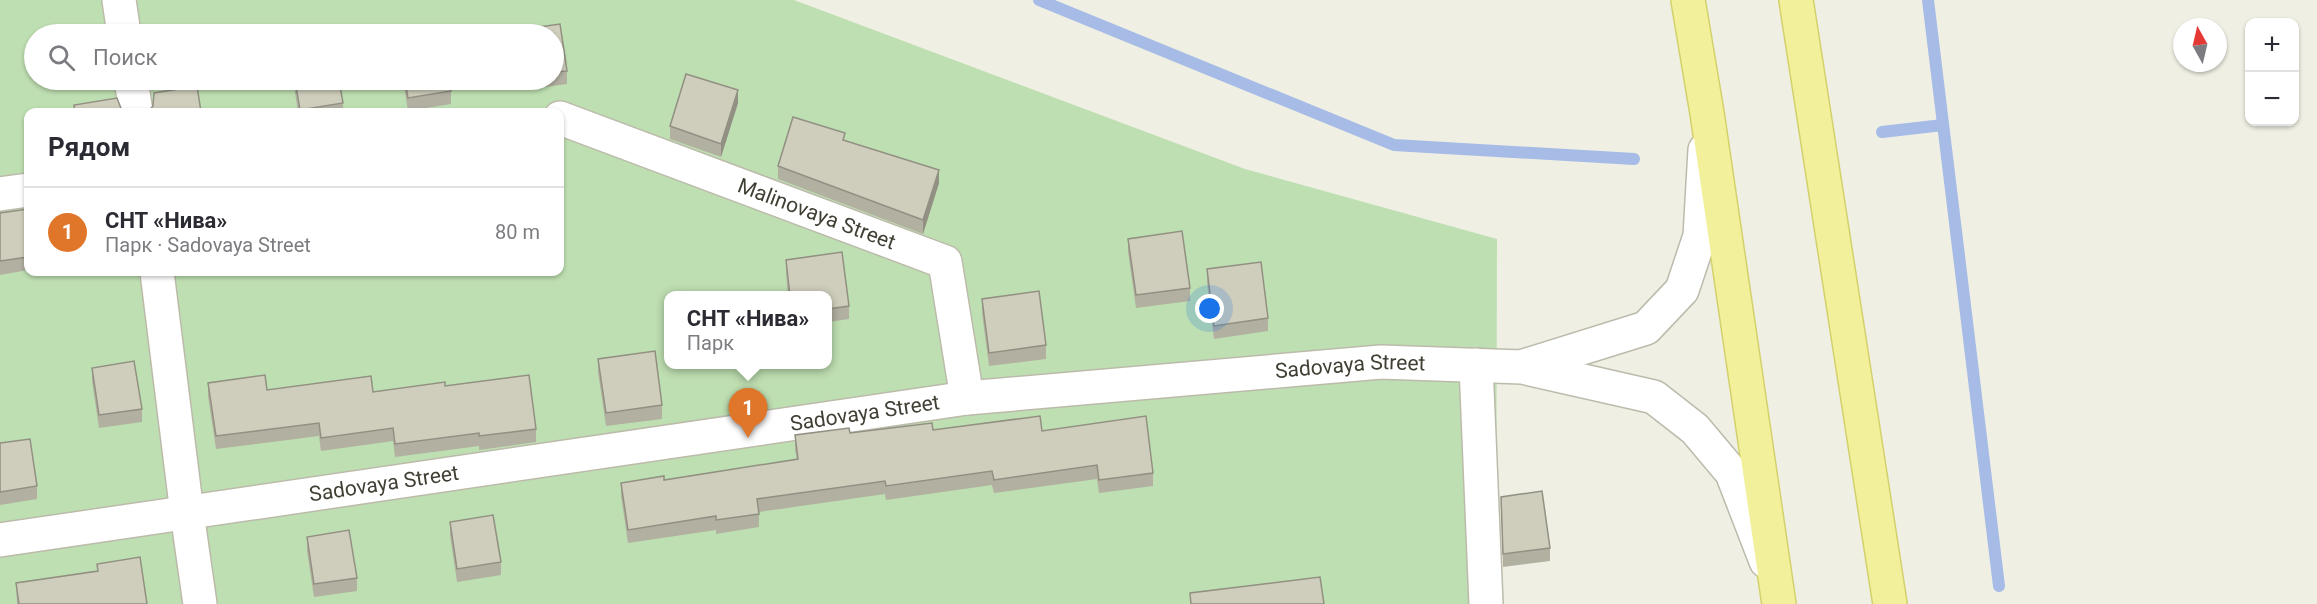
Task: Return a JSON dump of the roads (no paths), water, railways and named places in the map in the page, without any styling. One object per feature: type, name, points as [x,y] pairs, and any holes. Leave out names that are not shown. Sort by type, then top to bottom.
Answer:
[{"type":"main road","points":[[1688,0],[1707,113],[1778,596]]},
{"type":"main road","points":[[1796,0],[1890,604]]},
{"type":"street","points":[[119,0],[123,24]]},
{"type":"street","points":[[133,90],[135,108]]},
{"type":"street","points":[[1522,367],[1646,328],[1682,290],[1700,236],[1707,113]]},
{"type":"street","name":"Malinovaya Street","points":[[564,119],[945,262],[967,398]]},
{"type":"street","points":[[0,194],[24,191]]},
{"type":"street","points":[[156,276],[186,513],[200,604]]},
{"type":"street","name":"Sadovaya Street","points":[[0,540],[967,398],[1381,362],[1522,367]]},
{"type":"street","points":[[1476,365],[1486,604]]},
{"type":"street","points":[[1522,367],[1654,397],[1695,429],[1732,473],[1778,596]]},
{"type":"waterway","points":[[1039,0],[1394,145],[1634,159]]},
{"type":"waterway","points":[[1928,0],[1999,586]]},
{"type":"waterway","points":[[1882,132],[1943,125]]},
{"type":"place","name":"СНТ «Нива»","points":[[748,438]]}]
